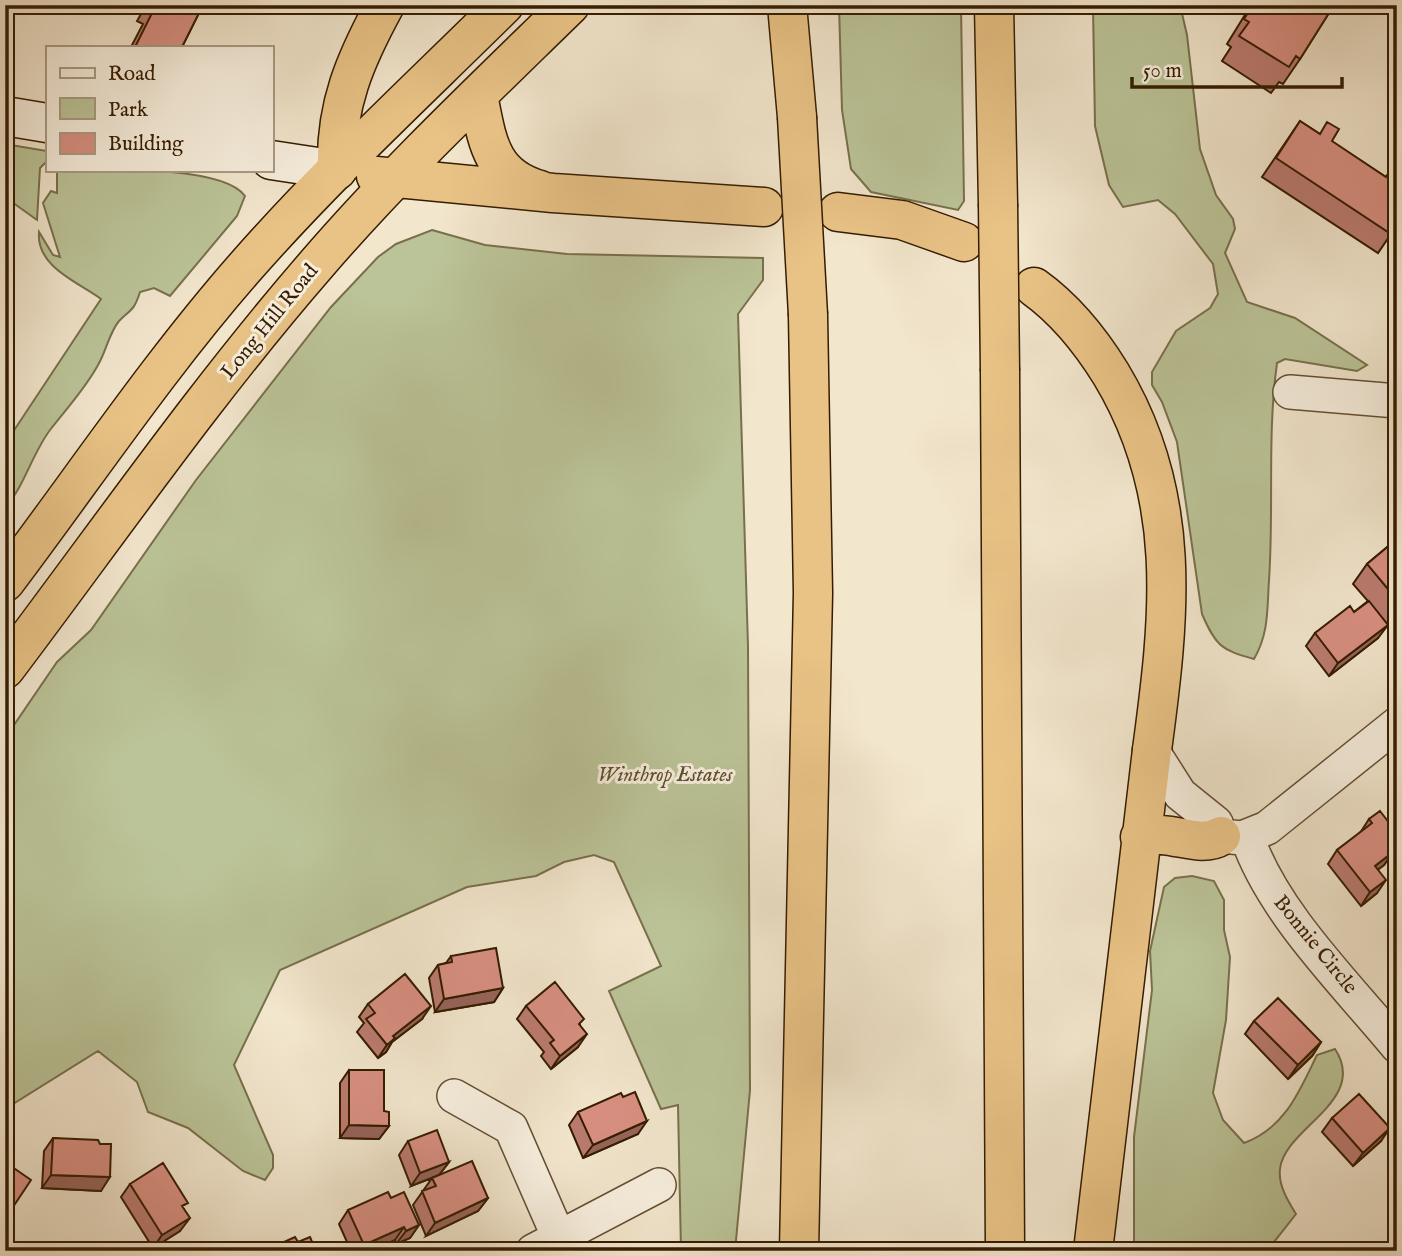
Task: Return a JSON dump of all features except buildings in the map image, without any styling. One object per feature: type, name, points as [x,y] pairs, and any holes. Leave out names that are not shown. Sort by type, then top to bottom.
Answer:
[{"type":"highway","points":[[337,170],[340,121],[348,83],[360,49],[385,5]]},
{"type":"highway","points":[[5,582],[218,299],[337,170],[504,5]]},
{"type":"highway","name":"Long Hill Road","points":[[5,669],[226,376],[316,265],[394,178],[570,5]]},
{"type":"highway","points":[[787,5],[797,117],[808,315],[813,593],[799,1251]]},
{"type":"highway","points":[[995,5],[1005,1251]]},
{"type":"highway","points":[[478,95],[487,138],[500,166],[523,185],[553,194]]},
{"type":"highway","points":[[337,170],[553,194],[764,207]]},
{"type":"highway","points":[[838,212],[902,220],[964,242]]},
{"type":"highway","points":[[1034,287],[1068,316],[1105,365],[1138,426],[1154,472],[1164,532],[1168,595],[1166,638],[1140,837],[1093,1251]]},
{"type":"highway","points":[[983,1251],[985,1029],[999,591]]},
{"type":"highway","points":[[1140,837],[1167,834],[1203,843],[1234,837]]},
{"type":"main road","points":[[5,117],[46,123]]},
{"type":"main road","points":[[273,160],[337,170]]},
{"type":"street","points":[[1290,392],[1397,401]]},
{"type":"street","points":[[1234,837],[1271,825],[1397,724]]},
{"type":"street","name":"Bonnie Circle","points":[[1152,750],[1180,794],[1234,837],[1257,864],[1281,904],[1397,1046]]},
{"type":"street","points":[[454,1096],[510,1128],[546,1245],[659,1185]]},
{"type":"green space","points":[[839,5],[961,5],[964,201],[958,210],[871,192],[851,169],[842,110]]},
{"type":"green space","points":[[1093,5],[1180,5],[1187,35],[1200,149],[1216,195],[1233,219],[1235,229],[1225,253],[1247,302],[1295,318],[1367,365],[1357,371],[1285,359],[1277,363],[1272,417],[1267,611],[1265,630],[1254,659],[1234,653],[1221,645],[1211,633],[1202,614],[1177,442],[1162,402],[1152,385],[1152,372],[1176,331],[1210,308],[1218,294],[1213,264],[1175,214],[1158,200],[1123,207],[1109,185],[1095,126]]},
{"type":"green space","points":[[5,144],[46,151],[46,162],[40,168],[37,220],[5,197]]},
{"type":"green space","points":[[57,172],[167,172],[211,178],[232,186],[245,196],[237,216],[170,296],[154,288],[140,292],[134,306],[116,326],[93,374],[44,439],[5,508],[5,444],[101,299],[60,272],[44,255],[39,232],[53,255],[60,257],[43,203],[51,191],[57,193]]},
{"type":"green space","name":"Winthrop Estates","points":[[432,230],[485,245],[567,254],[763,258],[763,280],[738,314],[748,646],[750,1090],[735,1251],[681,1251],[678,1105],[661,1109],[609,991],[661,966],[614,862],[594,855],[564,862],[536,876],[467,887],[280,970],[234,1065],[273,1155],[273,1168],[265,1180],[243,1171],[188,1128],[148,1112],[137,1082],[98,1051],[5,1109],[5,753],[12,728],[57,662],[91,630],[196,480],[331,307],[378,257],[396,244]]},
{"type":"green space","points":[[1192,876],[1214,881],[1224,900],[1224,930],[1230,957],[1226,1020],[1213,1093],[1223,1120],[1244,1143],[1270,1128],[1280,1118],[1297,1095],[1317,1055],[1335,1049],[1343,1067],[1341,1084],[1334,1099],[1285,1154],[1280,1169],[1281,1181],[1284,1193],[1296,1214],[1267,1251],[1134,1251],[1134,1137],[1152,990],[1150,951],[1164,887],[1175,878]]}]
